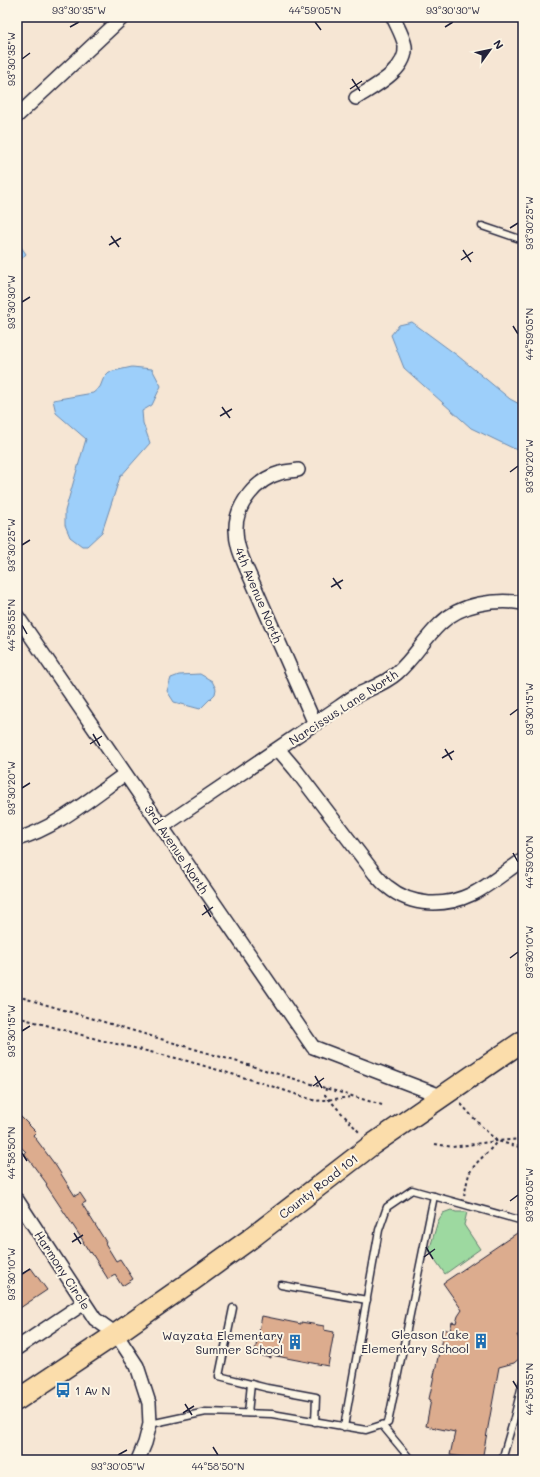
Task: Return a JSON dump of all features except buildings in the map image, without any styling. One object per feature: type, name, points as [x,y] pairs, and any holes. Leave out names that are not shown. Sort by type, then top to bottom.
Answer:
[{"type":"main road","name":"County Road 101","points":[[17,1400],[116,1334],[250,1239],[373,1144],[523,1040]]},
{"type":"street","points":[[17,116],[123,17]]},
{"type":"street","points":[[356,98],[391,75],[399,67],[403,58],[405,47],[393,17]]},
{"type":"street","name":"4th Avenue North","points":[[298,470],[280,473],[262,481],[249,494],[240,510],[236,528],[238,547],[245,565],[315,724]]},
{"type":"street","name":"Narcissus Lane North","points":[[162,827],[356,696],[377,686],[397,673],[414,657],[440,624],[456,613],[473,605],[493,602],[512,601],[523,603]]},
{"type":"street","name":"3rd Avenue North","points":[[17,616],[313,1047],[441,1096]]},
{"type":"street","points":[[278,749],[375,874],[388,887],[404,897],[426,903],[439,904],[451,901],[473,894],[523,860]]},
{"type":"street","points":[[17,839],[32,835],[48,828],[125,774]]},
{"type":"street","name":"Harmony Circle","points":[[17,1200],[97,1321],[116,1334]]},
{"type":"street","points":[[17,1348],[84,1303]]},
{"type":"street","points":[[116,1334],[137,1366],[149,1403],[150,1424],[146,1443],[138,1460]]},
{"type":"lane","points":[[482,226],[523,240]]},
{"type":"lane","points":[[344,1427],[379,1230],[387,1207],[412,1190],[523,1221]]},
{"type":"lane","points":[[150,1424],[206,1412],[272,1414],[366,1430],[388,1423],[434,1196]]},
{"type":"lane","points":[[281,1285],[367,1300]]},
{"type":"lane","points":[[233,1308],[219,1376],[316,1397],[315,1422]]},
{"type":"lane","points":[[502,1460],[514,1422],[523,1381]]},
{"type":"lane","points":[[248,1413],[251,1384]]},
{"type":"lane","points":[[382,1425],[411,1460]]},
{"type":"path","points":[[17,996],[382,1105]]},
{"type":"path","points":[[17,1017],[100,1040],[191,1062],[316,1101],[353,1096]]},
{"type":"path","points":[[326,1088],[325,1096],[360,1132]]},
{"type":"path","points":[[460,1103],[497,1141],[523,1148]]},
{"type":"path","points":[[435,1144],[452,1147],[497,1141],[523,1140]]},
{"type":"path","points":[[462,1204],[470,1172],[497,1141]]},
{"type":"green space","points":[[451,1210],[456,1212],[467,1212],[464,1225],[480,1249],[445,1274],[429,1251],[438,1221],[443,1213]]},
{"type":"water","points":[[17,241],[26,254],[17,264]]},
{"type":"water","points":[[412,322],[458,356],[510,399],[523,406],[523,453],[471,428],[404,368],[391,335],[399,325]]},
{"type":"water","points":[[132,367],[152,369],[161,386],[152,405],[142,411],[143,423],[150,443],[120,477],[102,532],[87,546],[82,546],[70,537],[65,525],[65,511],[86,439],[56,413],[53,400],[93,393],[100,387],[104,377],[109,372]]},
{"type":"water","points":[[200,674],[212,681],[216,689],[215,694],[200,709],[174,702],[167,691],[171,678],[179,675]]},
{"type":"place","name":"Gleason Lake Elementary School","points":[[481,1341]]},
{"type":"place","name":"Wayzata Elementary Summer School","points":[[295,1342]]},
{"type":"place","name":"1 Av N","points":[[63,1390]]}]
